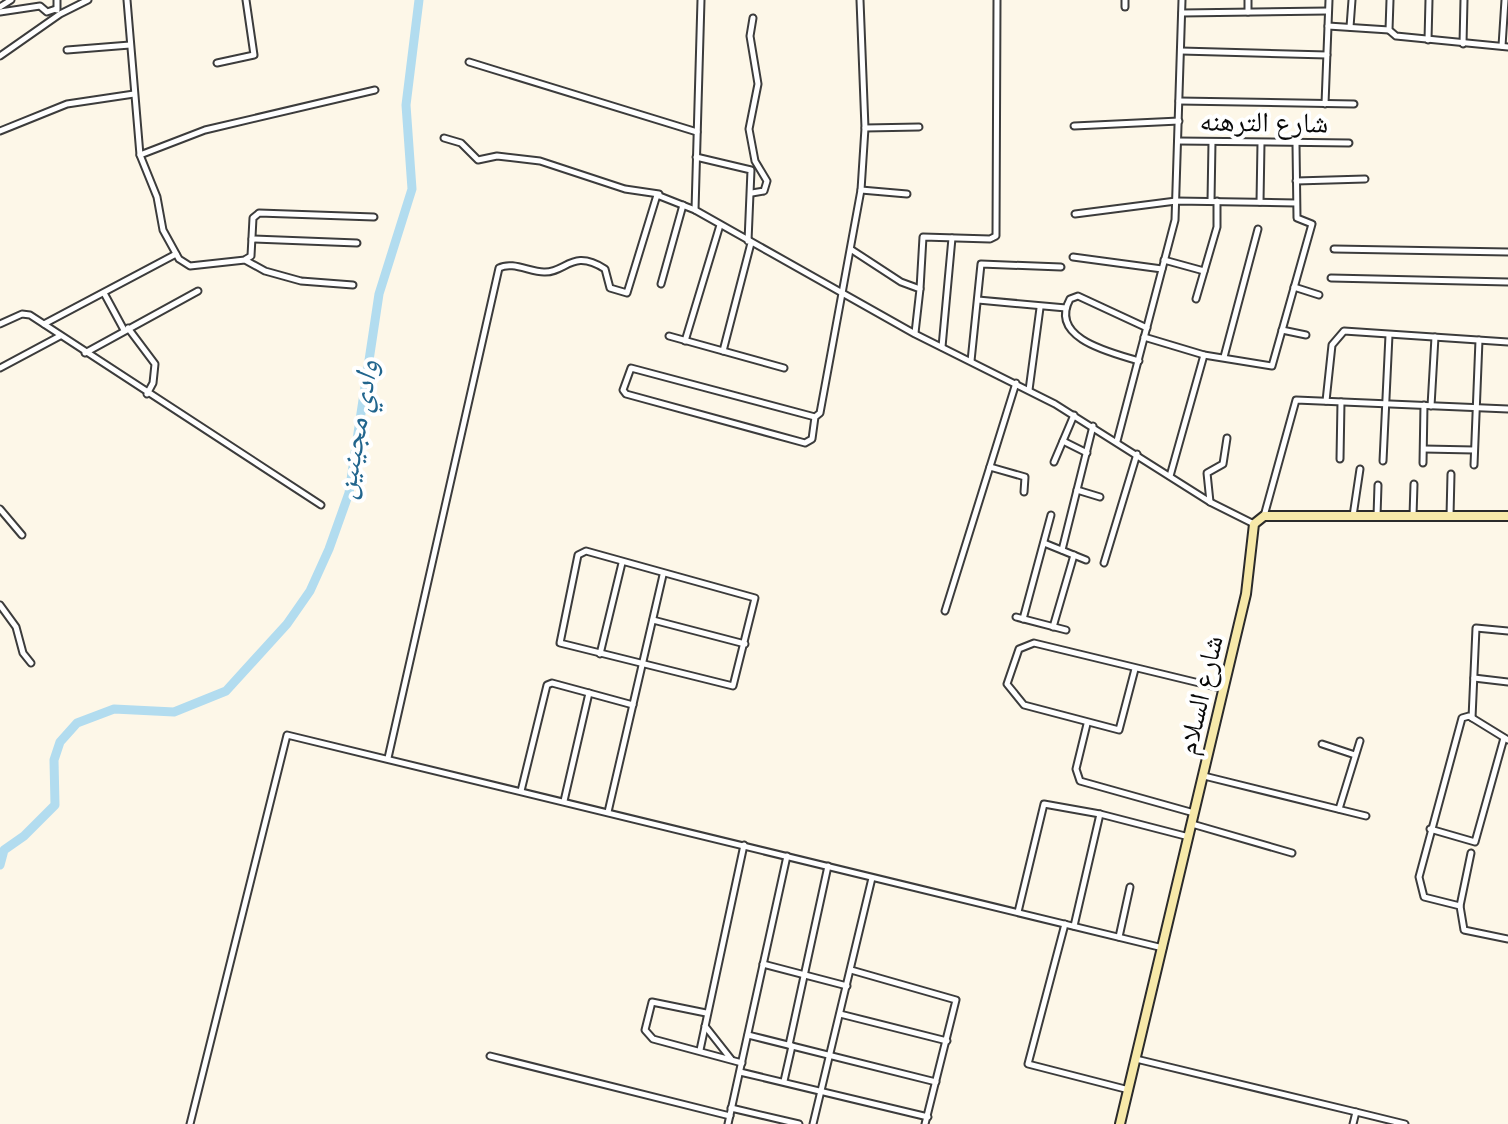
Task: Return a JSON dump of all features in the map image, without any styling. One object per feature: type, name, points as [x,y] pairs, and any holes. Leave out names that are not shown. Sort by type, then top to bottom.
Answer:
[{"type":"main road","points":[[1254,524],[1264,516],[1508,516]]},
{"type":"main road","name":"شارع السلام","points":[[1120,1124],[1224,689],[1248,581],[1254,524]]},
{"type":"street","points":[[0,9],[11,0]]},
{"type":"street","points":[[57,0],[58,12]]},
{"type":"street","points":[[0,56],[58,12],[88,0]]},
{"type":"street","points":[[127,0],[140,155],[157,197],[163,230],[176,254],[190,266],[245,260],[251,257],[253,218],[259,213],[374,217]]},
{"type":"street","points":[[217,63],[254,55],[246,0]]},
{"type":"street","points":[[695,210],[701,0]]},
{"type":"street","points":[[815,417],[631,368],[623,390],[626,394],[717,422],[805,443],[812,439],[815,417],[820,413],[861,190],[865,128],[860,0]]},
{"type":"street","points":[[915,334],[923,237],[990,239],[996,236],[997,0]]},
{"type":"street","points":[[1117,441],[1162,269],[1176,201],[1182,0]]},
{"type":"street","points":[[1248,0],[1248,12]]},
{"type":"street","points":[[1325,104],[1329,0]]},
{"type":"street","points":[[1350,27],[1352,0]]},
{"type":"street","points":[[1389,30],[1390,0]]},
{"type":"street","points":[[1428,40],[1429,0]]},
{"type":"street","points":[[1463,44],[1464,0]]},
{"type":"street","points":[[1328,26],[1389,30],[1399,37],[1505,46],[1505,0]]},
{"type":"street","points":[[0,9],[41,3],[47,12],[58,12]]},
{"type":"street","points":[[1182,13],[1328,11]]},
{"type":"street","points":[[752,193],[764,191],[767,181],[755,161],[749,129],[757,93],[750,36],[753,18]]},
{"type":"street","points":[[67,50],[130,45]]},
{"type":"street","points":[[1181,51],[1327,55]]},
{"type":"street","points":[[469,62],[697,132]]},
{"type":"street","points":[[140,155],[205,130],[375,90]]},
{"type":"street","points":[[0,131],[78,101],[134,94]]},
{"type":"street","points":[[1179,101],[1354,104]]},
{"type":"street","points":[[1074,126],[1179,121]]},
{"type":"street","points":[[865,128],[919,127]]},
{"type":"street","points":[[444,138],[461,143],[478,160],[497,156],[540,161],[625,189],[659,194],[695,210],[915,334],[1074,415],[1210,502],[1254,524]]},
{"type":"street","name":"شارع الترهنه","points":[[1178,141],[1349,143]]},
{"type":"street","points":[[1196,299],[1217,227],[1212,142]]},
{"type":"street","points":[[1260,202],[1261,143]]},
{"type":"street","points":[[1144,337],[1204,355],[1272,366],[1312,224],[1298,219],[1296,144]]},
{"type":"street","points":[[696,157],[751,170],[749,242],[723,351]]},
{"type":"street","points":[[1296,181],[1365,179]]},
{"type":"street","points":[[861,190],[907,194]]},
{"type":"street","points":[[388,758],[499,268],[506,265],[548,272],[568,262],[590,262],[605,269],[610,288],[629,292],[659,194]]},
{"type":"street","points":[[1075,214],[1176,201],[1296,203]]},
{"type":"street","points":[[661,284],[683,205]]},
{"type":"street","points":[[685,341],[720,225]]},
{"type":"street","points":[[1224,357],[1258,229]]},
{"type":"street","points":[[942,347],[952,238]]},
{"type":"street","points":[[252,239],[357,243]]},
{"type":"street","points":[[1334,249],[1508,252]]},
{"type":"street","points":[[852,250],[901,282],[920,289]]},
{"type":"street","points":[[44,324],[176,254]]},
{"type":"street","points":[[1073,257],[1162,269]]},
{"type":"street","points":[[245,260],[265,271],[301,281],[353,285]]},
{"type":"street","points":[[1164,260],[1204,271]]},
{"type":"street","points":[[971,361],[983,262],[1061,267]]},
{"type":"street","points":[[1331,278],[1508,282]]},
{"type":"street","points":[[1294,287],[1319,295]]},
{"type":"street","points":[[85,353],[198,291]]},
{"type":"street","points":[[104,293],[126,329],[155,364],[153,383],[147,394]]},
{"type":"street","points":[[1139,361],[1089,344],[1075,335],[1067,322],[1066,308],[1070,299],[1078,296],[1147,328]]},
{"type":"street","points":[[978,300],[1066,308]]},
{"type":"street","points":[[1029,390],[1040,308]]},
{"type":"street","points":[[0,324],[26,314],[44,324],[321,505]]},
{"type":"street","points":[[1282,330],[1306,335]]},
{"type":"street","points":[[1326,401],[1332,345],[1339,334],[1508,342]]},
{"type":"street","points":[[1383,461],[1389,335]]},
{"type":"street","points":[[0,368],[60,336]]},
{"type":"street","points":[[669,336],[784,368]]},
{"type":"street","points":[[1423,463],[1435,337]]},
{"type":"street","points":[[1474,465],[1479,340]]},
{"type":"street","points":[[1170,476],[1204,355]]},
{"type":"street","points":[[945,611],[1016,383]]},
{"type":"street","points":[[1264,516],[1296,401],[1508,409]]},
{"type":"street","points":[[1340,459],[1341,402]]},
{"type":"street","points":[[1054,462],[1074,415]]},
{"type":"street","points":[[1062,550],[1093,426]]},
{"type":"street","points":[[1210,502],[1207,473],[1223,464],[1227,438]]},
{"type":"street","points":[[1063,441],[1087,453]]},
{"type":"street","points":[[1424,449],[1474,450]]},
{"type":"street","points":[[1104,563],[1137,454]]},
{"type":"street","points":[[990,467],[1025,477],[1024,492]]},
{"type":"street","points":[[1353,516],[1360,469]]},
{"type":"street","points":[[1450,516],[1451,474]]},
{"type":"street","points":[[1413,516],[1414,484]]},
{"type":"street","points":[[1377,516],[1378,485]]},
{"type":"street","points":[[1077,490],[1100,497]]},
{"type":"street","points":[[0,509],[22,535]]},
{"type":"street","points":[[1051,515],[1019,618],[1066,630]]},
{"type":"street","points":[[1044,543],[1086,560]]},
{"type":"street","points":[[582,550],[622,563],[755,598],[732,687],[559,641],[578,555],[582,550]]},
{"type":"street","points":[[1053,627],[1074,555]]},
{"type":"street","points":[[600,654],[622,563]]},
{"type":"street","points":[[608,812],[663,575]]},
{"type":"street","points":[[0,605],[16,627],[23,653],[31,663]]},
{"type":"street","points":[[653,620],[745,644]]},
{"type":"street","points":[[1472,718],[1477,627],[1508,631]]},
{"type":"street","points":[[1135,669],[1122,729],[1087,724],[1070,714],[1024,705],[1013,695],[1007,680],[1019,649],[1028,643],[1224,689]]},
{"type":"street","points":[[1474,678],[1508,682]]},
{"type":"street","points":[[521,791],[547,685],[552,683],[633,705]]},
{"type":"street","points":[[564,801],[589,693]]},
{"type":"street","points":[[1430,829],[1475,842],[1506,739],[1466,715],[1462,718],[1430,829],[1419,869],[1422,895],[1460,906]]},
{"type":"street","points":[[1087,724],[1076,769],[1080,781],[1195,813]]},
{"type":"street","points":[[190,1124],[287,735],[1163,948]]},
{"type":"street","points":[[1339,809],[1360,741]]},
{"type":"street","points":[[1322,744],[1355,755]]},
{"type":"street","points":[[1204,776],[1366,816]]},
{"type":"street","points":[[1018,912],[1044,804],[1100,814],[1189,837]]},
{"type":"street","points":[[1074,926],[1100,814]]},
{"type":"street","points":[[1192,824],[1292,853]]},
{"type":"street","points":[[700,1050],[744,845]]},
{"type":"street","points":[[1471,853],[1460,906],[1464,930],[1508,939]]},
{"type":"street","points":[[728,1124],[787,856]]},
{"type":"street","points":[[784,1081],[828,866]]},
{"type":"street","points":[[813,1124],[872,878]]},
{"type":"street","points":[[1119,937],[1130,887]]},
{"type":"street","points":[[1065,924],[1028,1064],[1129,1090]]},
{"type":"street","points":[[763,964],[847,986]]},
{"type":"street","points":[[740,1072],[926,1120],[947,1041],[954,997],[851,970]]},
{"type":"street","points":[[706,1013],[649,1004],[645,1030],[649,1037],[742,1063]]},
{"type":"street","points":[[840,1014],[947,1041]]},
{"type":"street","points":[[705,1026],[732,1060]]},
{"type":"street","points":[[748,1035],[936,1082]]},
{"type":"street","points":[[490,1056],[730,1116]]},
{"type":"street","points":[[1136,1059],[1405,1124]]},
{"type":"street","points":[[731,1108],[799,1124]]},
{"type":"street","points":[[1353,1124],[1356,1112]]},
{"type":"waterway","name":"وادي مجينين","points":[[0,865],[4,850],[24,836],[55,805],[54,760],[60,742],[77,723],[114,709],[174,712],[226,691],[287,624],[310,591],[349,493],[379,294],[412,189],[406,105],[419,0]]}]
